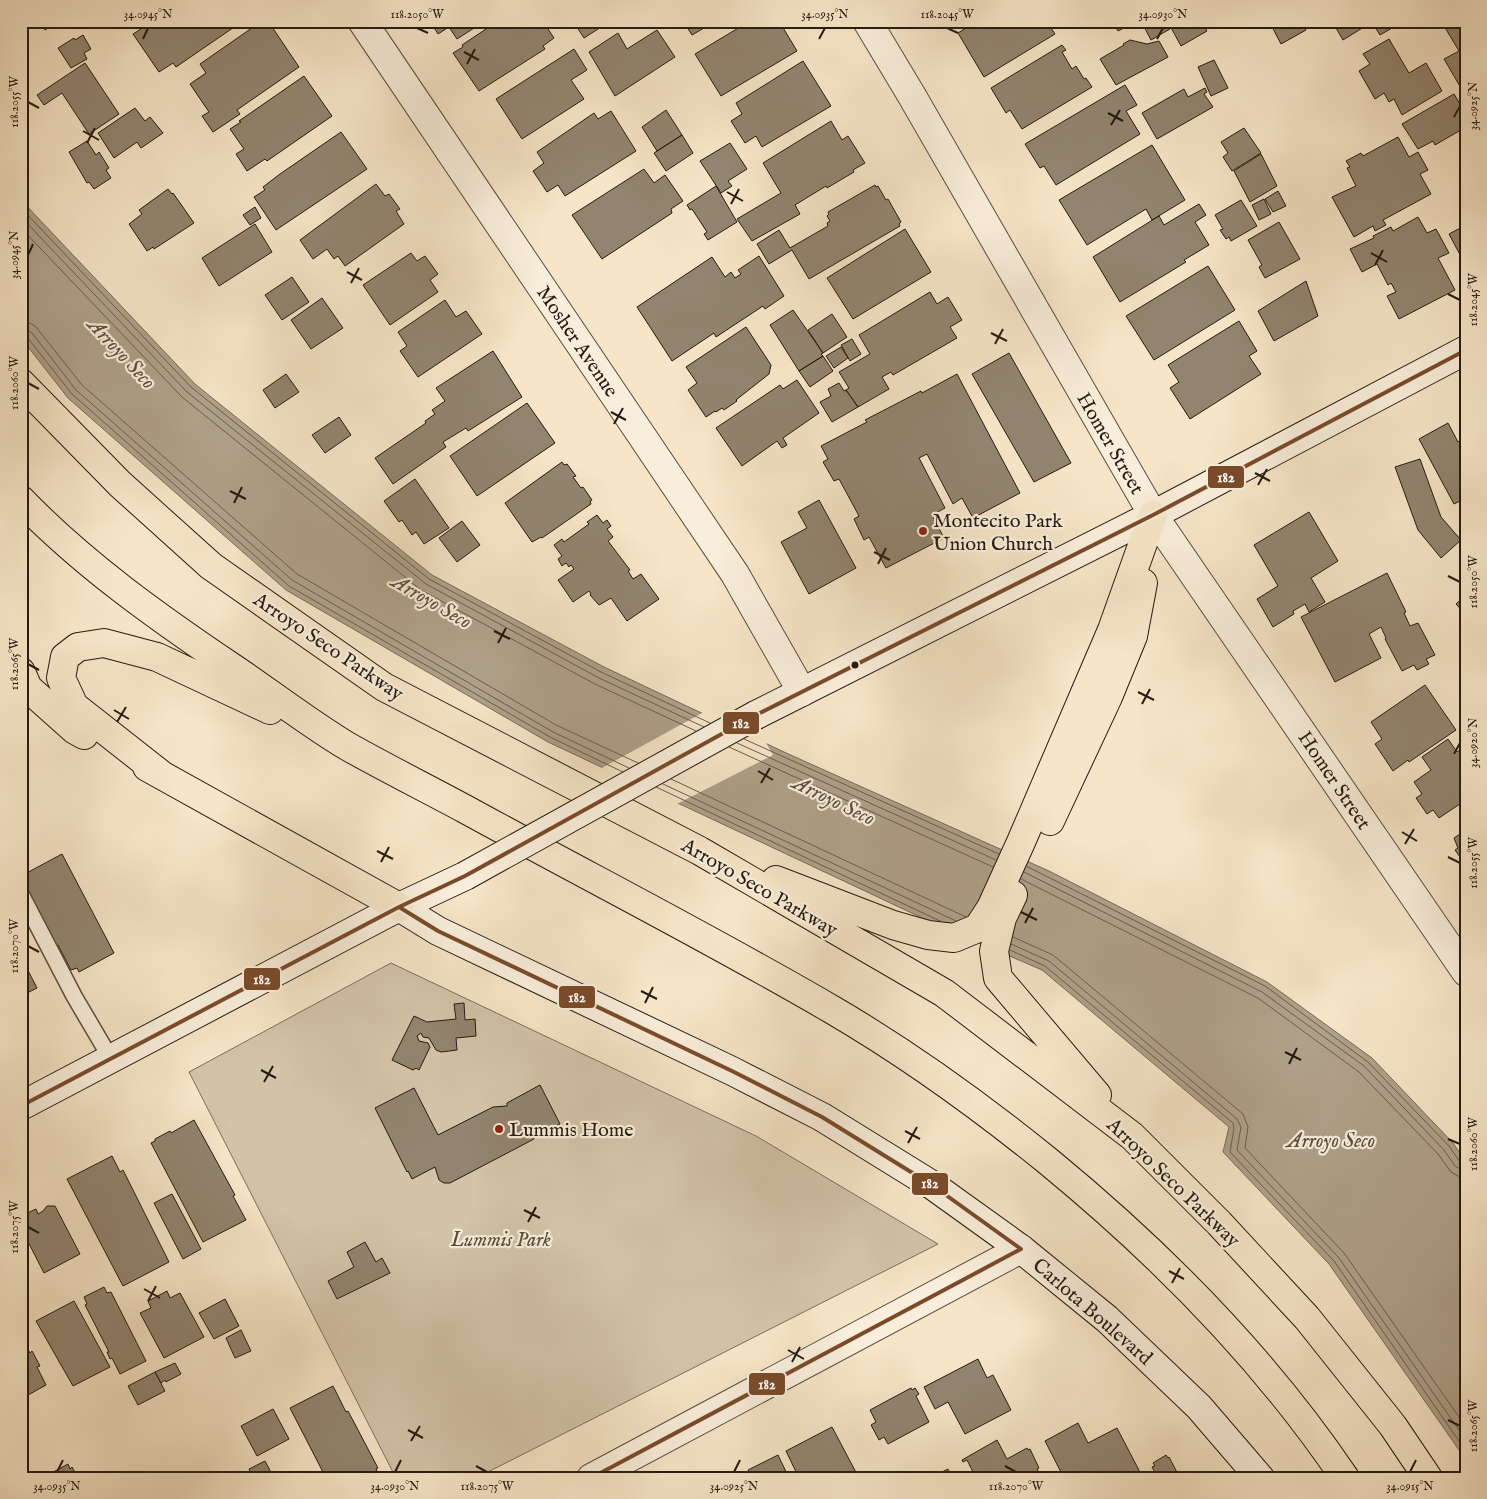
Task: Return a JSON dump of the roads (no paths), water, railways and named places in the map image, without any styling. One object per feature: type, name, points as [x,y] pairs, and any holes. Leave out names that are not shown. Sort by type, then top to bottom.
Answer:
[{"type":"highway","name":"Arroyo Seco Parkway","points":[[21,383],[120,484],[210,566],[384,687],[700,851],[944,993],[1132,1136],[1219,1223],[1307,1318],[1393,1426],[1428,1478]]},
{"type":"highway","points":[[21,500],[43,522],[118,587],[212,654],[345,744]]},
{"type":"highway","points":[[700,851],[893,925],[928,935],[954,938],[978,928],[1029,844],[1108,697],[1133,636],[1153,515]]},
{"type":"highway","points":[[163,776],[74,706],[61,678],[65,657],[78,646],[104,643],[157,657],[345,744],[832,1010],[930,1071],[1015,1134],[1101,1205],[1186,1285],[1258,1363],[1319,1439],[1345,1478]]},
{"type":"highway","points":[[21,672],[28,688],[75,730],[163,776],[399,907]]},
{"type":"highway","points":[[1029,844],[1002,918],[994,951],[998,978],[1132,1136]]},
{"type":"street","name":"Mosher Avenue","points":[[362,21],[735,574],[802,692]]},
{"type":"street","name":"Homer Street","points":[[867,21],[1153,515],[1466,972]]},
{"type":"street","points":[[21,1106],[399,907],[465,876],[756,715],[1153,515],[1466,350]]},
{"type":"street","name":"Carlota Boulevard","points":[[399,907],[438,931],[732,1071],[822,1117],[932,1185],[1021,1249],[1107,1318],[1199,1408],[1260,1478]]},
{"type":"street","points":[[590,1478],[1021,1249]]},
{"type":"lane","points":[[21,894],[74,996],[111,1059]]},
{"type":"water","name":"Arroyo Seco","points":[[21,200],[195,384],[432,575],[604,667],[784,752],[1049,871],[1267,982],[1372,1058],[1453,1143],[1466,1162],[1466,1460],[1329,1264],[1223,1152],[1229,1127],[1042,970],[933,923],[548,742],[286,590],[68,398],[21,338]]},
{"type":"place","name":"Montecito Park Union Church","points":[[923,531]]},
{"type":"place","name":"Lummis Home","points":[[499,1129]]},
{"type":"park label","name":"Lummis Park","points":[[501,1239]]}]
